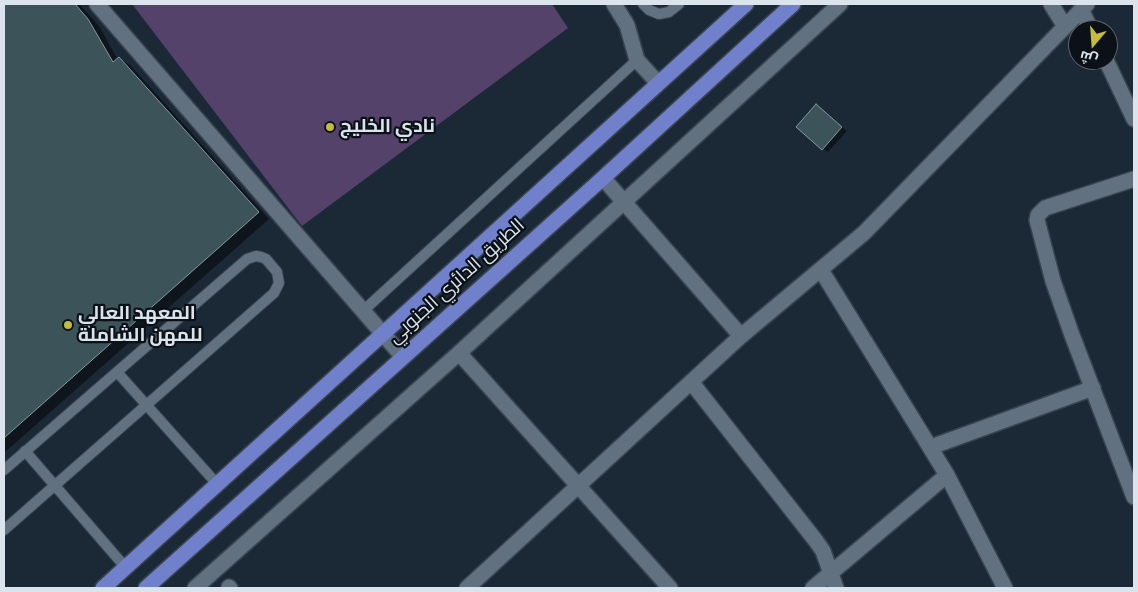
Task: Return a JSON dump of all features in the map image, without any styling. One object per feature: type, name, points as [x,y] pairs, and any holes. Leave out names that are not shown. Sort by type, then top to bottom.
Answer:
[{"type":"main road","name":"الطريق الدائري الجنوبي","points":[[103,588],[746,4]]},
{"type":"main road","name":"الطريق الدائري الجنوبي","points":[[146,588],[603,178],[793,4]]},
{"type":"street","points":[[98,4],[403,357]]},
{"type":"street","points":[[614,4],[627,25],[637,60],[658,83]]},
{"type":"street","points":[[195,588],[459,353],[840,4]]},
{"type":"street","points":[[1051,4],[1064,25]]},
{"type":"street","points":[[467,588],[741,336],[864,233],[1084,6],[1088,20]]},
{"type":"street","points":[[1111,70],[1134,119]]},
{"type":"street","points":[[603,178],[741,336]]},
{"type":"street","points":[[1134,179],[1045,208],[1038,215],[1038,226],[1053,281],[1093,388],[1130,474],[1134,497]]},
{"type":"street","points":[[821,270],[931,446],[1005,588]]},
{"type":"street","points":[[459,353],[670,588]]},
{"type":"street","points":[[692,383],[816,541],[825,556],[836,588]]},
{"type":"street","points":[[931,446],[1093,388]]},
{"type":"street","points":[[813,588],[947,475]]},
{"type":"lane","points":[[643,4],[649,10],[659,14],[669,12],[679,4]]},
{"type":"lane","points":[[363,311],[637,60]]},
{"type":"lane","points":[[4,470],[247,259],[256,256],[261,257],[273,267],[279,277],[278,288],[274,293],[4,530]]},
{"type":"lane","points":[[117,372],[217,484]]},
{"type":"lane","points":[[25,452],[126,568]]},
{"type":"shaded area","name":"نادي الخليج","points":[[132,4],[552,4],[568,28],[302,226]]},
{"type":"building","name":"المعهد العالي للمهن الشاملة","points":[[4,4],[75,4],[88,19],[113,62],[119,57],[259,212],[4,438]]},
{"type":"building","points":[[816,104],[842,127],[822,150],[796,127]]},
{"type":"place","name":"نادي الخليج","points":[[330,127]]},
{"type":"place","name":"المعهد العالي للمهن الشاملة","points":[[68,325]]}]
